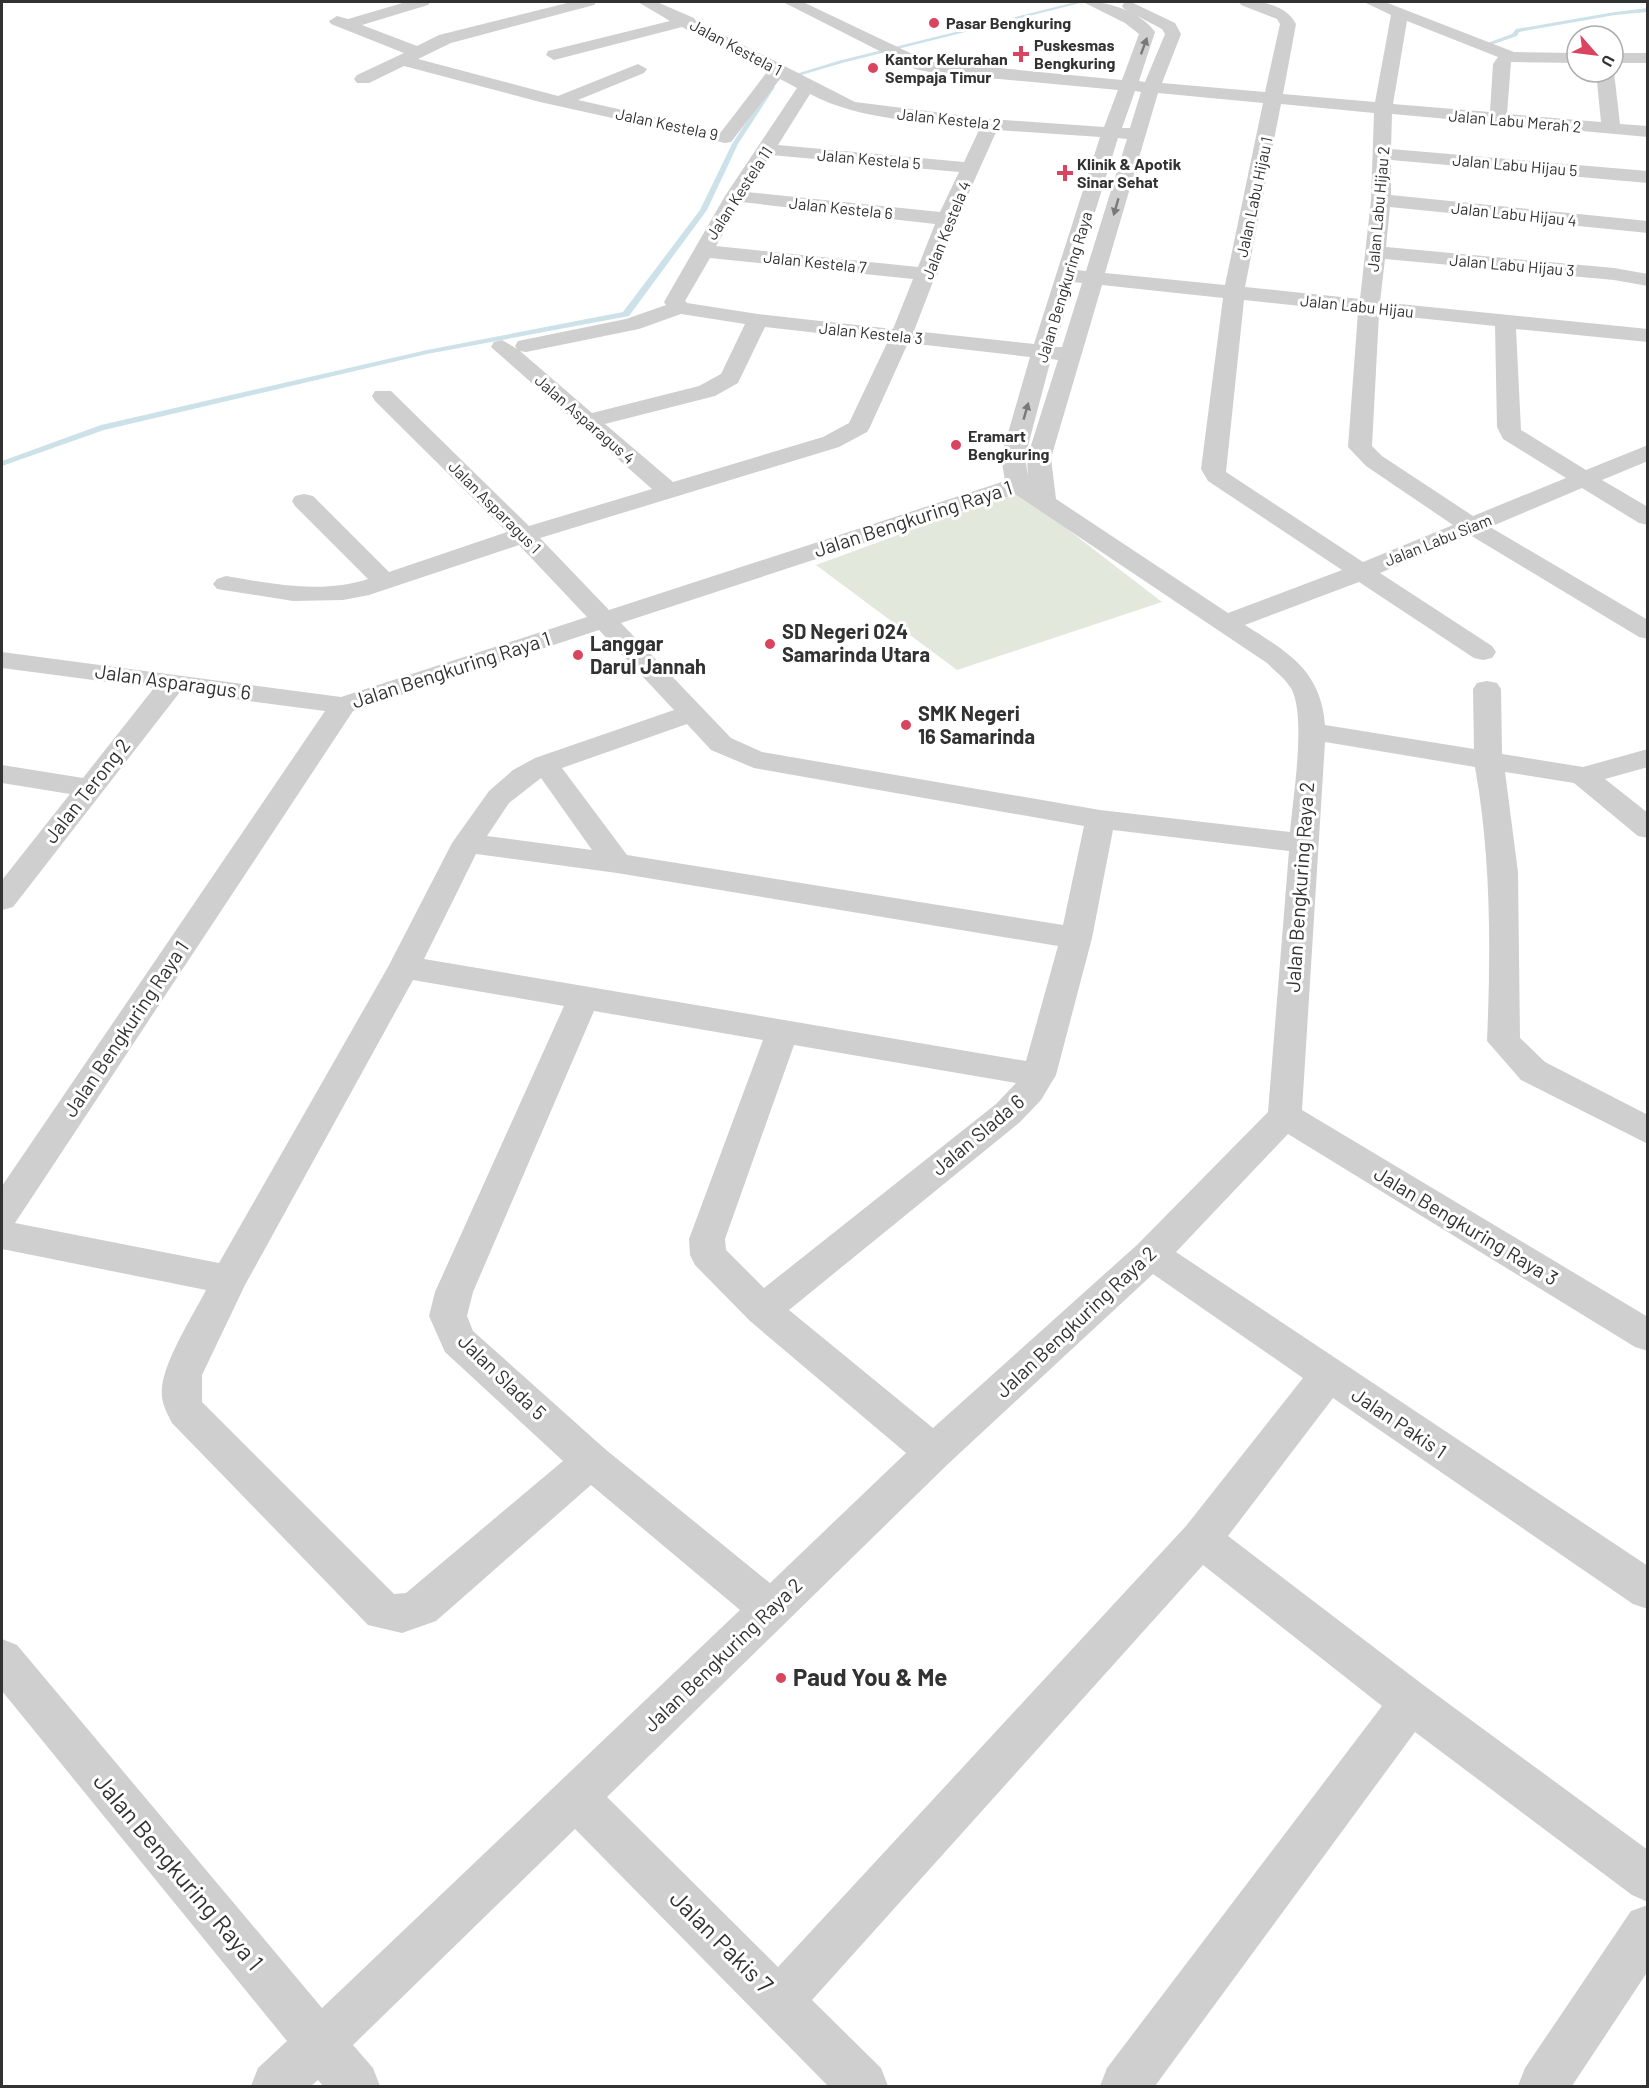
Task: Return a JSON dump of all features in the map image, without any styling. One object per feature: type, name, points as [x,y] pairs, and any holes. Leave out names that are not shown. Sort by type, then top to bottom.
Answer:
[{"type":"street","name":"Jalan Kestela 9","points":[[422,2],[346,21],[410,56],[560,101],[750,143],[792,78]]},
{"type":"street","points":[[363,79],[465,33],[588,2]]},
{"type":"street","name":"Jalan Kestela 1","points":[[646,2],[687,21],[792,78]]},
{"type":"street","points":[[790,2],[921,65],[1151,89]]},
{"type":"street","name":"Jalan Bengkuring Raya","points":[[1031,480],[1013,457],[1042,352],[1112,133],[1147,38],[1147,32],[1131,20],[1092,2]]},
{"type":"street","name":"Jalan Bengkuring Raya","points":[[1031,480],[1095,278],[1151,89],[1173,34],[1169,26],[1119,2]]},
{"type":"street","name":"Jalan Labu Hijau 1","points":[[1247,2],[1287,20],[1274,100],[1234,293],[1214,469],[1216,476],[1361,572]]},
{"type":"street","points":[[1372,2],[1512,57]]},
{"type":"street","name":"Jalan Labu Hijau 2","points":[[1400,12],[1383,110],[1381,200],[1369,308],[1360,447],[1374,461],[1473,527]]},
{"type":"street","points":[[554,55],[687,21]]},
{"type":"street","points":[[593,45],[658,80]]},
{"type":"street","points":[[1498,120],[1502,64],[1505,59],[1512,57],[1565,58]]},
{"type":"street","points":[[1625,58],[1647,58]]},
{"type":"street","points":[[560,101],[638,69]]},
{"type":"street","name":"Jalan Kestela 2","points":[[792,78],[853,107],[991,124],[1137,135]]},
{"type":"street","name":"Jalan Kestela 11","points":[[676,304],[702,250],[735,196],[750,143],[792,78]]},
{"type":"street","points":[[1606,84],[1611,129]]},
{"type":"street","name":"Jalan Labu Merah 2","points":[[1151,89],[1647,132]]},
{"type":"street","name":"Jalan Kestela 4","points":[[226,584],[276,592],[332,595],[385,582],[524,535],[831,442],[859,427],[928,274],[947,219],[991,124]]},
{"type":"street","name":"Jalan Kestela 5","points":[[750,143],[972,168]]},
{"type":"street","name":"Jalan Labu Hijau 5","points":[[1383,154],[1647,177]]},
{"type":"street","name":"Jalan Kestela 6","points":[[735,196],[947,219]]},
{"type":"street","name":"Jalan Labu Hijau 4","points":[[1381,200],[1647,227]]},
{"type":"street","name":"Jalan Kestela 7","points":[[702,250],[928,274]]},
{"type":"street","name":"Jalan Labu Hijau 3","points":[[1375,252],[1614,274],[1647,280]]},
{"type":"street","name":"Jalan Labu Hijau","points":[[1067,275],[1369,308],[1506,320],[1645,342]]},
{"type":"street","points":[[526,346],[631,324],[676,304]]},
{"type":"street","name":"Jalan Kestela 3","points":[[676,304],[758,320],[1071,356]]},
{"type":"street","points":[[588,421],[707,391],[722,384],[730,378],[758,320]]},
{"type":"street","points":[[1506,320],[1510,434],[1647,518]]},
{"type":"street","name":"Jalan Asparagus 4","points":[[502,347],[669,491]]},
{"type":"street","name":"Jalan Asparagus 1","points":[[384,396],[524,535],[721,744],[754,759],[1100,819],[1302,843]]},
{"type":"street","name":"Jalan Labu Siam","points":[[1226,623],[1473,527],[1647,452]]},
{"type":"street","name":"Jalan Bengkuring Raya 1","points":[[2,1214],[344,705],[1031,480]]},
{"type":"street","name":"Jalan Bengkuring Raya 2","points":[[276,2086],[934,1452],[1151,1254],[1285,1116],[1302,843],[1312,731],[1310,697],[1304,685],[1276,657],[1031,480]]},
{"type":"street","points":[[304,501],[385,582]]},
{"type":"street","points":[[1473,527],[1647,631]]},
{"type":"street","points":[[1361,572],[1483,652]]},
{"type":"street","name":"Jalan Asparagus 6","points":[[2,660],[344,705]]},
{"type":"street","name":"Jalan Terong 2","points":[[2,900],[173,682]]},
{"type":"street","points":[[1487,689],[1488,758],[1497,808],[1503,872],[1505,994],[1503,1041],[1533,1071],[1647,1131]]},
{"type":"street","points":[[591,1461],[421,1607],[405,1615],[382,1611],[186,1412],[181,1396],[183,1375],[229,1280],[404,967],[467,843],[499,797],[523,776],[546,764],[692,713]]},
{"type":"street","points":[[1312,731],[1488,758],[1583,776],[1647,758]]},
{"type":"street","points":[[546,764],[617,863]]},
{"type":"street","points":[[2,774],[90,788]]},
{"type":"street","points":[[1583,776],[1647,829]]},
{"type":"street","name":"Jalan Slada 6","points":[[763,1310],[1008,1113],[1029,1091],[1039,1075],[1076,938],[1100,819]]},
{"type":"street","points":[[467,843],[617,863],[1076,938]]},
{"type":"street","points":[[404,967],[1039,1075]]},
{"type":"street","name":"Jalan Slada 5","points":[[583,999],[454,1292],[448,1316],[458,1341],[591,1461],[770,1609]]},
{"type":"street","points":[[783,1032],[708,1239],[708,1255],[763,1310],[934,1452]]},
{"type":"street","name":"Jalan Bengkuring Raya 3","points":[[1285,1116],[1642,1322]]},
{"type":"street","points":[[2,1235],[229,1280]]},
{"type":"street","name":"Jalan Pakis 1","points":[[1151,1254],[1647,1590]]},
{"type":"street","points":[[780,2000],[1201,1539],[1328,1375]]},
{"type":"street","points":[[1201,1539],[1411,1702],[1647,1880]]},
{"type":"street","name":"Jalan Bengkuring Raya 1","points":[[2,1659],[355,2086]]},
{"type":"street","points":[[1125,2086],[1411,1702]]},
{"type":"street","name":"Jalan Pakis 7","points":[[576,1798],[780,2000],[863,2086]]},
{"type":"street","points":[[1544,2086],[1647,1928]]},
{"type":"shaded area","points":[[1018,491],[1162,602],[957,670],[816,565]]},
{"type":"waterway","points":[[786,78],[840,62],[1081,2]]},
{"type":"waterway","points":[[1485,45],[1515,35],[1516,31],[1648,10]]},
{"type":"waterway","points":[[2,464],[101,428],[427,352],[626,314],[703,210],[735,144],[772,87]]},
{"type":"place","name":"Pasar Bengkuring","points":[[934,23]]},
{"type":"place","name":"Puskesmas Bengkuring","points":[[1021,54]]},
{"type":"place","name":"Kantor Kelurahan Sempaja Timur","points":[[873,68]]},
{"type":"place","name":"Klinik & Apotik Sinar Sehat","points":[[1065,173]]},
{"type":"place","name":"Eramart Bengkuring","points":[[956,445]]},
{"type":"place","name":"SD Negeri 024 Samarinda Utara","points":[[770,644]]},
{"type":"place","name":"Langgar Darul Jannah","points":[[578,655]]},
{"type":"place","name":"SMK Negeri 16 Samarinda","points":[[906,725]]},
{"type":"place","name":"Paud You & Me","points":[[781,1678]]}]
